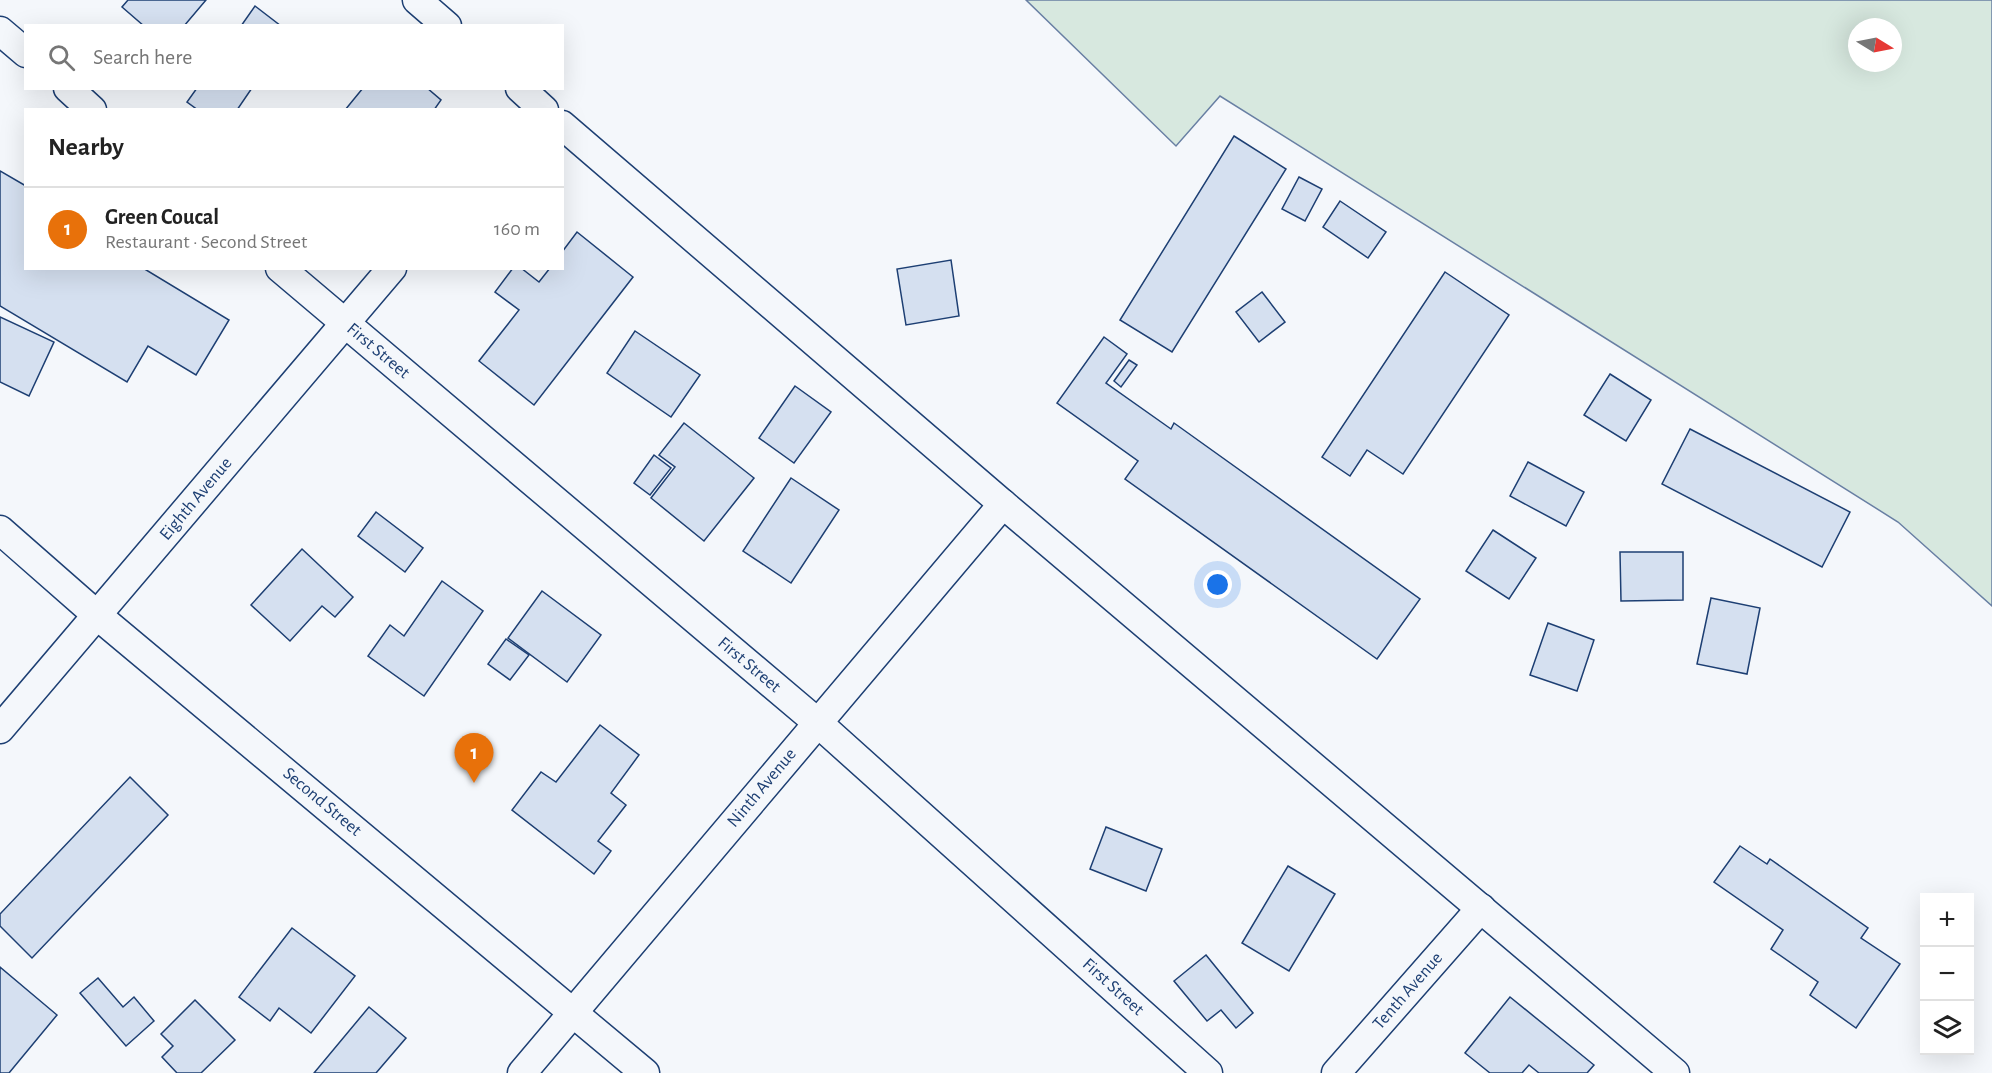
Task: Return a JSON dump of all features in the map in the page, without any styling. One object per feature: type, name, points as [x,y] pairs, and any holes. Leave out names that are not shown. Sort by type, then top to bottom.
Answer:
[{"type":"street","points":[[417,0],[445,24]]},
{"type":"street","points":[[0,31],[24,51]]},
{"type":"street","points":[[70,90],[90,108]]},
{"type":"street","points":[[564,127],[1003,504],[1675,1073]]},
{"type":"street","name":"First Street","points":[[282,270],[818,723],[1208,1073]]},
{"type":"street","name":"Eighth Avenue","points":[[0,729],[390,270]]},
{"type":"street","name":"Ninth Avenue","points":[[522,1073],[1003,504]]},
{"type":"street","name":"Second Street","points":[[0,530],[98,616],[645,1073]]},
{"type":"street","name":"Tenth Avenue","points":[[1336,1073],[1481,908]]},
{"type":"shaded area","points":[[1026,0],[1992,0],[1992,606],[1898,522],[1220,96],[1176,146]]},
{"type":"building","points":[[128,0],[206,0],[186,24],[142,24],[122,7]]},
{"type":"building","points":[[255,6],[278,24],[242,24]]},
{"type":"building","points":[[196,90],[251,90],[238,108],[195,108],[187,102]]},
{"type":"building","points":[[361,90],[429,90],[441,100],[435,108],[347,108]]},
{"type":"building","points":[[1234,136],[1286,169],[1172,352],[1120,320]]},
{"type":"building","points":[[0,171],[24,185],[24,270],[146,270],[229,320],[196,375],[148,346],[127,382],[0,306]]},
{"type":"building","points":[[1299,177],[1322,189],[1305,221],[1282,209]]},
{"type":"building","points":[[1340,201],[1386,232],[1368,258],[1323,227]]},
{"type":"building","points":[[577,232],[633,277],[534,405],[479,361],[519,310],[495,292],[512,270],[524,270],[539,282],[548,270],[564,270],[564,249]]},
{"type":"building","points":[[951,260],[959,316],[906,325],[897,269]]},
{"type":"building","points":[[1445,272],[1509,315],[1403,474],[1367,450],[1350,476],[1322,457]]},
{"type":"building","points":[[1262,292],[1285,322],[1259,342],[1236,312]]},
{"type":"building","points":[[0,317],[54,342],[29,396],[0,382]]},
{"type":"building","points":[[635,331],[700,375],[671,417],[607,373]]},
{"type":"building","points":[[1104,337],[1127,354],[1106,383],[1171,429],[1174,423],[1420,599],[1377,659],[1125,479],[1138,461],[1057,403]]},
{"type":"building","points":[[1129,360],[1137,365],[1121,387],[1114,381]]},
{"type":"building","points":[[1610,374],[1651,400],[1626,441],[1584,415]]},
{"type":"building","points":[[795,386],[831,412],[794,463],[759,438]]},
{"type":"building","points":[[684,423],[754,478],[704,541],[651,498],[675,467],[659,455]]},
{"type":"building","points":[[1690,429],[1850,512],[1822,567],[1662,484]]},
{"type":"building","points":[[654,455],[671,468],[650,495],[634,483]]},
{"type":"building","points":[[1528,462],[1584,492],[1566,526],[1510,496]]},
{"type":"building","points":[[791,478],[839,510],[791,583],[743,551]]},
{"type":"building","points":[[376,512],[423,548],[405,572],[358,536]]},
{"type":"building","points":[[1493,530],[1536,558],[1509,599],[1466,571]]},
{"type":"building","points":[[302,549],[353,597],[335,617],[322,606],[290,641],[251,605]]},
{"type":"building","points":[[1620,552],[1683,552],[1683,600],[1621,601]]},
{"type":"building","points":[[442,581],[483,611],[424,696],[368,656],[390,625],[404,636]]},
{"type":"building","points":[[542,591],[601,635],[567,682],[508,638]]},
{"type":"building","points":[[1711,598],[1760,608],[1747,674],[1697,664]]},
{"type":"building","points":[[1548,623],[1594,640],[1577,691],[1530,675]]},
{"type":"building","points":[[506,639],[529,655],[510,680],[488,664]]},
{"type":"building","points":[[600,725],[639,755],[611,793],[626,805],[598,841],[611,851],[594,874],[512,810],[541,772],[556,782]]},
{"type":"building","points":[[130,777],[168,815],[32,958],[0,926],[0,914]]},
{"type":"building","points":[[1106,827],[1162,849],[1146,891],[1090,869]]},
{"type":"building","points":[[1740,846],[1767,864],[1770,859],[1868,928],[1861,938],[1900,964],[1856,1028],[1810,995],[1818,982],[1771,949],[1783,930],[1714,882]]},
{"type":"building","points":[[1288,866],[1335,894],[1289,971],[1242,943]]},
{"type":"building","points":[[292,928],[355,976],[311,1033],[279,1008],[270,1021],[239,997]]},
{"type":"building","points":[[1206,955],[1253,1013],[1236,1028],[1221,1010],[1207,1021],[1174,981]]},
{"type":"building","points":[[0,967],[57,1015],[9,1073],[0,1073]]},
{"type":"building","points":[[98,978],[123,1007],[134,997],[154,1021],[126,1046],[80,993]]},
{"type":"building","points":[[1510,997],[1594,1065],[1587,1073],[1539,1073],[1529,1065],[1522,1073],[1490,1073],[1465,1053]]},
{"type":"building","points":[[195,1000],[235,1040],[201,1073],[177,1073],[162,1057],[173,1046],[161,1034]]},
{"type":"building","points":[[369,1007],[406,1038],[376,1073],[314,1073]]},
{"type":"place","name":"Green Coucal","points":[[474,783]]}]
